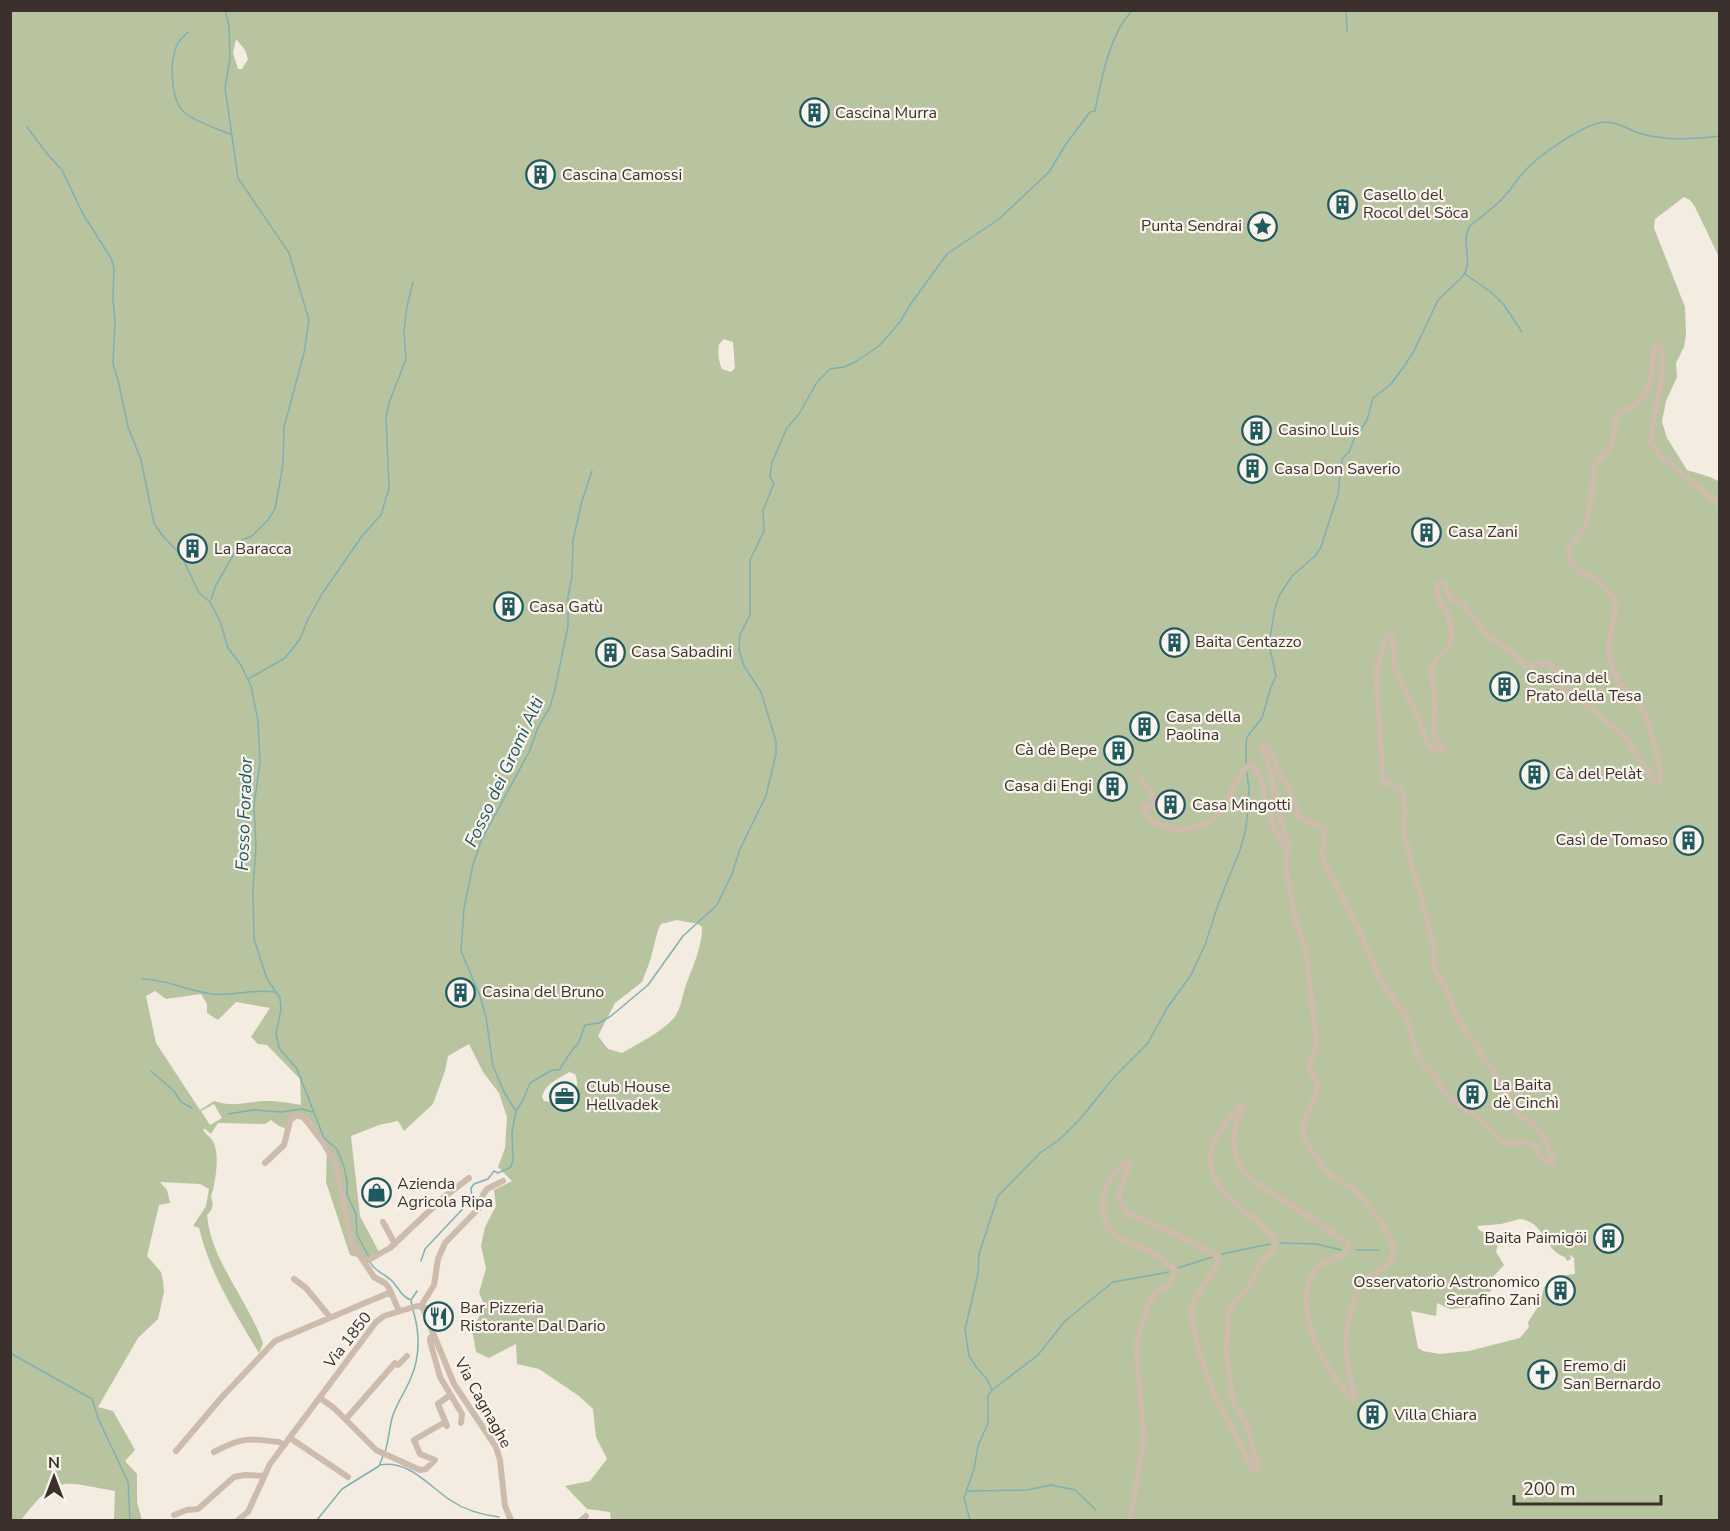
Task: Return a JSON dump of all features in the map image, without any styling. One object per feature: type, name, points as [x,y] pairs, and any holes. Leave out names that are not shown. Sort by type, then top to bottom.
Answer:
[{"type":"street","points":[[1130,1521],[1144,1440],[1135,1357],[1136,1345],[1148,1304],[1156,1293],[1171,1281],[1175,1271],[1147,1249],[1121,1240],[1108,1228],[1104,1219],[1104,1196],[1107,1186],[1123,1163],[1128,1161],[1129,1165],[1120,1185],[1119,1199],[1130,1214],[1218,1256],[1218,1263],[1195,1299],[1191,1311],[1199,1352],[1214,1394],[1253,1469],[1258,1468],[1257,1459],[1246,1422],[1233,1403],[1226,1362],[1229,1311],[1249,1287],[1261,1261],[1273,1251],[1276,1242],[1269,1233],[1226,1196],[1216,1181],[1210,1158],[1217,1135],[1241,1105],[1244,1105],[1234,1131],[1235,1146],[1238,1162],[1246,1173],[1266,1190],[1348,1244],[1348,1251],[1343,1256],[1333,1257],[1323,1262],[1314,1272],[1309,1282],[1308,1313],[1314,1339],[1331,1373],[1352,1398],[1356,1397],[1347,1367],[1345,1335],[1348,1321],[1360,1284],[1387,1265],[1392,1258],[1393,1251],[1389,1237],[1375,1214],[1353,1190],[1329,1173],[1306,1142],[1303,1133],[1303,1120],[1317,1089],[1315,1079],[1308,1068],[1317,1047],[1306,951],[1296,922],[1286,872],[1288,852],[1286,834],[1277,810],[1263,744],[1269,747],[1279,773],[1289,787],[1298,815],[1323,828],[1323,855],[1326,866],[1357,926],[1381,981],[1406,1017],[1419,1061],[1436,1077],[1442,1089],[1464,1109],[1478,1117],[1502,1141],[1512,1144],[1525,1142],[1533,1145],[1544,1159],[1552,1162],[1544,1137],[1533,1123],[1521,1117],[1514,1108],[1507,1092],[1461,1025],[1443,982],[1434,967],[1434,948],[1404,835],[1403,792],[1383,780],[1376,671],[1379,658],[1385,646],[1385,636],[1390,634],[1394,640],[1394,666],[1427,742],[1435,750],[1442,750],[1444,747],[1436,740],[1434,731],[1435,704],[1431,669],[1433,663],[1447,649],[1452,640],[1449,615],[1437,596],[1436,588],[1440,582],[1443,583],[1450,598],[1463,604],[1485,633],[1512,652],[1525,666],[1549,662],[1565,694],[1588,706],[1625,737],[1651,777],[1658,783],[1660,771],[1650,725],[1639,703],[1619,684],[1608,651],[1616,602],[1595,579],[1585,576],[1577,569],[1571,562],[1569,554],[1569,547],[1585,528],[1593,488],[1594,466],[1611,446],[1617,415],[1621,411],[1632,408],[1647,389],[1652,376],[1653,350],[1656,345],[1662,348],[1661,384],[1654,414],[1651,442],[1661,456],[1719,506]]},
{"type":"street","points":[[1140,778],[1155,801],[1156,807],[1143,805],[1154,823],[1163,827],[1183,829],[1198,826],[1219,814],[1242,772],[1251,764],[1261,775],[1268,812],[1288,852]]},
{"type":"street","points":[[1514,1108],[1525,1110]]},
{"type":"street","points":[[265,1163],[284,1145],[290,1121],[295,1116],[301,1116],[335,1161],[352,1244],[374,1277],[385,1283],[402,1310]]},
{"type":"street","points":[[364,1262],[395,1244],[444,1197],[469,1178]]},
{"type":"street","points":[[435,1310],[419,1306],[434,1285],[438,1259],[444,1243],[480,1207],[483,1195],[503,1180]]},
{"type":"street","points":[[383,1222],[395,1244]]},
{"type":"street","points":[[294,1280],[306,1288],[330,1317]]},
{"type":"street","points":[[176,1451],[222,1397],[275,1341],[391,1292]]},
{"type":"street","name":"Via 1850","points":[[238,1520],[248,1512],[263,1476],[284,1445],[376,1322],[384,1316],[419,1306]]},
{"type":"street","name":"Via Cagnaghe","points":[[419,1306],[434,1335],[454,1384],[496,1448],[500,1460],[505,1506],[511,1521]]},
{"type":"street","name":"Via Cagnaghe","points":[[434,1335],[430,1341],[440,1377],[462,1414],[461,1423]]},
{"type":"street","points":[[346,1419],[395,1363],[398,1365],[407,1356]]},
{"type":"street","points":[[320,1398],[381,1452],[420,1470],[426,1469],[435,1460],[420,1454],[414,1440],[446,1424],[438,1404],[450,1395]]},
{"type":"street","points":[[290,1438],[348,1477]]},
{"type":"street","points":[[214,1452],[244,1439],[279,1442],[284,1445]]},
{"type":"street","points":[[174,1515],[198,1509],[234,1477],[263,1476]]},
{"type":"green space","points":[[10,11],[1719,11],[1719,257],[1695,207],[1690,200],[1684,197],[1655,219],[1654,228],[1685,307],[1684,347],[1676,363],[1677,377],[1666,401],[1662,422],[1667,438],[1687,470],[1720,482],[1719,1520],[611,1520],[610,1512],[587,1509],[565,1486],[590,1481],[607,1459],[596,1437],[593,1409],[579,1396],[539,1369],[517,1364],[516,1344],[489,1358],[476,1352],[472,1329],[485,1306],[479,1293],[486,1268],[481,1246],[485,1227],[496,1206],[494,1190],[512,1181],[498,1167],[505,1148],[507,1117],[499,1093],[483,1072],[469,1044],[448,1056],[433,1104],[404,1131],[398,1121],[379,1125],[351,1136],[360,1216],[379,1252],[365,1259],[350,1255],[326,1182],[327,1145],[309,1119],[296,1113],[287,1129],[271,1120],[265,1124],[218,1123],[211,1134],[203,1129],[215,1145],[217,1160],[211,1197],[212,1207],[207,1215],[210,1232],[215,1248],[263,1343],[259,1353],[216,1277],[199,1228],[193,1226],[206,1206],[209,1189],[200,1184],[160,1182],[167,1190],[170,1203],[159,1205],[147,1256],[161,1272],[163,1281],[164,1292],[158,1319],[138,1338],[98,1407],[113,1411],[135,1450],[125,1461],[137,1474],[137,1502],[142,1520],[114,1520],[115,1491],[61,1484],[44,1494],[21,1520],[11,1520]],"holes":[[[236,39],[245,50],[248,59],[242,69],[238,69],[233,53]],[[724,339],[733,342],[735,368],[731,372],[722,369],[719,360],[719,344]],[[677,920],[698,924],[702,927],[699,949],[678,1011],[662,1029],[622,1053],[608,1049],[598,1036],[615,1003],[642,982],[661,924]],[[155,991],[166,999],[201,994],[207,1004],[207,1013],[218,1020],[236,1002],[270,1008],[251,1037],[258,1044],[267,1045],[300,1079],[301,1105],[271,1101],[235,1104],[214,1101],[200,1110],[156,1043],[146,996]],[[569,1072],[575,1074],[577,1079],[573,1095],[563,1103],[544,1101],[542,1097],[546,1088]],[[214,1104],[222,1118],[210,1125],[201,1111]],[[1520,1219],[1528,1221],[1540,1230],[1552,1248],[1567,1261],[1571,1259],[1570,1255],[1574,1258],[1575,1274],[1557,1276],[1544,1287],[1540,1304],[1528,1322],[1529,1327],[1520,1338],[1469,1351],[1440,1354],[1423,1351],[1418,1348],[1411,1311],[1436,1316],[1437,1303],[1450,1309],[1475,1307],[1481,1297],[1491,1291],[1491,1279],[1504,1265],[1496,1252],[1499,1239],[1479,1230],[1477,1226],[1501,1224]]]},
{"type":"waterway","points":[[211,600],[216,585],[242,540],[252,536],[268,520],[275,509],[283,464],[284,427],[304,353],[309,320],[289,253],[238,178],[225,88],[230,59],[229,26],[225,10]]},
{"type":"waterway","points":[[421,1261],[425,1249],[472,1199],[471,1188],[474,1184],[488,1179],[494,1171],[498,1173],[511,1167],[512,1132],[516,1111],[530,1083],[552,1070],[559,1070],[578,1044],[585,1025],[599,1023],[611,1016],[648,985],[683,936],[717,905],[732,874],[740,849],[766,796],[776,754],[776,741],[761,692],[744,666],[739,650],[740,635],[750,615],[750,560],[764,531],[763,511],[774,483],[770,477],[772,462],[787,428],[799,414],[817,382],[830,369],[844,367],[857,361],[880,345],[900,322],[947,254],[999,219],[1049,172],[1090,112],[1095,111],[1112,43],[1125,19],[1133,10]]},
{"type":"waterway","points":[[1346,10],[1347,31]]},
{"type":"waterway","points":[[188,32],[178,43],[173,59],[176,99],[185,113],[232,135]]},
{"type":"waterway","points":[[1461,278],[1467,266],[1466,239],[1470,226],[1502,199],[1529,167],[1549,150],[1574,134],[1587,127],[1607,122],[1661,138],[1690,139],[1720,136]]},
{"type":"waterway","name":"Fosso Forador","points":[[27,127],[62,170],[83,214],[111,258],[114,268],[113,364],[128,427],[141,460],[154,523],[181,555],[199,593],[210,602],[220,621],[228,648],[241,665],[251,686],[258,721],[260,763],[254,805],[256,847],[253,889],[254,939],[267,979],[280,998],[281,1009],[276,1034],[279,1048],[297,1069],[324,1138],[337,1149],[344,1167],[347,1195],[356,1214],[357,1235],[369,1257]]},
{"type":"waterway","points":[[1465,274],[1492,293],[1504,305],[1522,332]]},
{"type":"waterway","points":[[1246,763],[1247,737],[1262,718],[1276,676],[1269,644],[1279,596],[1292,576],[1315,556],[1321,547],[1338,494],[1342,459],[1349,452],[1354,439],[1367,420],[1373,398],[1391,384],[1405,365],[1438,300],[1460,279]]},
{"type":"waterway","points":[[248,679],[285,658],[300,639],[322,594],[362,536],[381,515],[389,488],[386,417],[406,359],[404,331],[413,282]]},
{"type":"waterway","name":"Fosso dei Gromi Alti","points":[[515,1110],[493,1066],[486,1017],[480,996],[461,951],[464,908],[473,865],[481,841],[530,750],[538,727],[550,707],[568,626],[573,540],[592,471]]},
{"type":"waterway","points":[[970,1520],[964,1498],[974,1469],[978,1446],[988,1423],[988,1396],[992,1390],[987,1379],[969,1356],[965,1329],[978,1274],[979,1254],[998,1196],[1040,1153],[1060,1139],[1080,1119],[1115,1076],[1148,1043],[1167,1008],[1191,975],[1205,945],[1240,850],[1248,808],[1247,773]]},
{"type":"waterway","points":[[142,979],[160,981],[212,994],[274,992]]},
{"type":"waterway","points":[[151,1071],[174,1091],[181,1102],[192,1108]]},
{"type":"waterway","points":[[228,1114],[253,1110],[281,1112],[302,1109],[312,1112]]},
{"type":"waterway","points":[[1280,1243],[1316,1244],[1341,1250]]},
{"type":"waterway","points":[[1222,1254],[1270,1244]]},
{"type":"waterway","points":[[1356,1250],[1379,1250]]},
{"type":"waterway","points":[[1178,1268],[1212,1257]]},
{"type":"waterway","name":"Fosso Forador","points":[[370,1262],[411,1300]]},
{"type":"waterway","points":[[992,1390],[1038,1355],[1065,1321],[1113,1282],[1169,1272]]},
{"type":"waterway","name":"Fosso Forador","points":[[412,1306],[411,1300],[417,1291]]},
{"type":"waterway","points":[[385,1452],[393,1415],[416,1363],[418,1336],[413,1310]]},
{"type":"waterway","points":[[10,1353],[92,1399],[98,1418],[128,1482],[130,1520]]},
{"type":"waterway","points":[[317,1520],[342,1489],[379,1466],[383,1456]]},
{"type":"waterway","points":[[380,1465],[400,1466],[418,1475],[456,1504],[474,1512],[499,1517]]},
{"type":"waterway","points":[[968,1491],[1027,1490],[1051,1485],[1075,1490],[1096,1510]]},
{"type":"tunnel","points":[[1535,1374],[1536,1381]]},
{"type":"place","name":"Cascina Murra","points":[[814,113]]},
{"type":"place","name":"Cascina Camossi","points":[[541,175]]},
{"type":"place","name":"Casello del Rocol del Söca","points":[[1342,204]]},
{"type":"place","name":"Punta Sendrai","points":[[1263,226]]},
{"type":"place","name":"Casino Luis","points":[[1257,430]]},
{"type":"place","name":"Casa Don Saverio","points":[[1253,469]]},
{"type":"place","name":"Casa Zani","points":[[1427,532]]},
{"type":"place","name":"La Baracca","points":[[193,549]]},
{"type":"place","name":"Casa Gatù","points":[[508,607]]},
{"type":"place","name":"Baita Centazzo","points":[[1174,642]]},
{"type":"place","name":"Casa Sabadini","points":[[610,652]]},
{"type":"place","name":"Cascina del Prato della Tesa","points":[[1505,687]]},
{"type":"place","name":"Casa della Paolina","points":[[1145,726]]},
{"type":"place","name":"Cà dè Bepe","points":[[1118,750]]},
{"type":"place","name":"Cà del Pelàt","points":[[1534,774]]},
{"type":"place","name":"Casa di Engi","points":[[1113,786]]},
{"type":"place","name":"Casa Mingotti","points":[[1171,805]]},
{"type":"place","name":"Casì de Tomaso","points":[[1689,840]]},
{"type":"place","name":"Casina del Bruno","points":[[461,992]]},
{"type":"place","name":"La Baita dè Cinchì","points":[[1472,1094]]},
{"type":"place","name":"Club House Hellvadek","points":[[565,1096]]},
{"type":"place","name":"Azienda Agricola Ripa","points":[[376,1193]]},
{"type":"place","name":"Baita Paimigöi","points":[[1608,1238]]},
{"type":"place","name":"Osservatorio Astronomico Serafino Zani","points":[[1561,1291]]},
{"type":"place","name":"Bar Pizzeria Ristorante Dal Dario","points":[[439,1317]]},
{"type":"place","name":"Eremo di San Bernardo","points":[[1542,1375]]},
{"type":"place","name":"Villa Chiara","points":[[1373,1415]]}]
